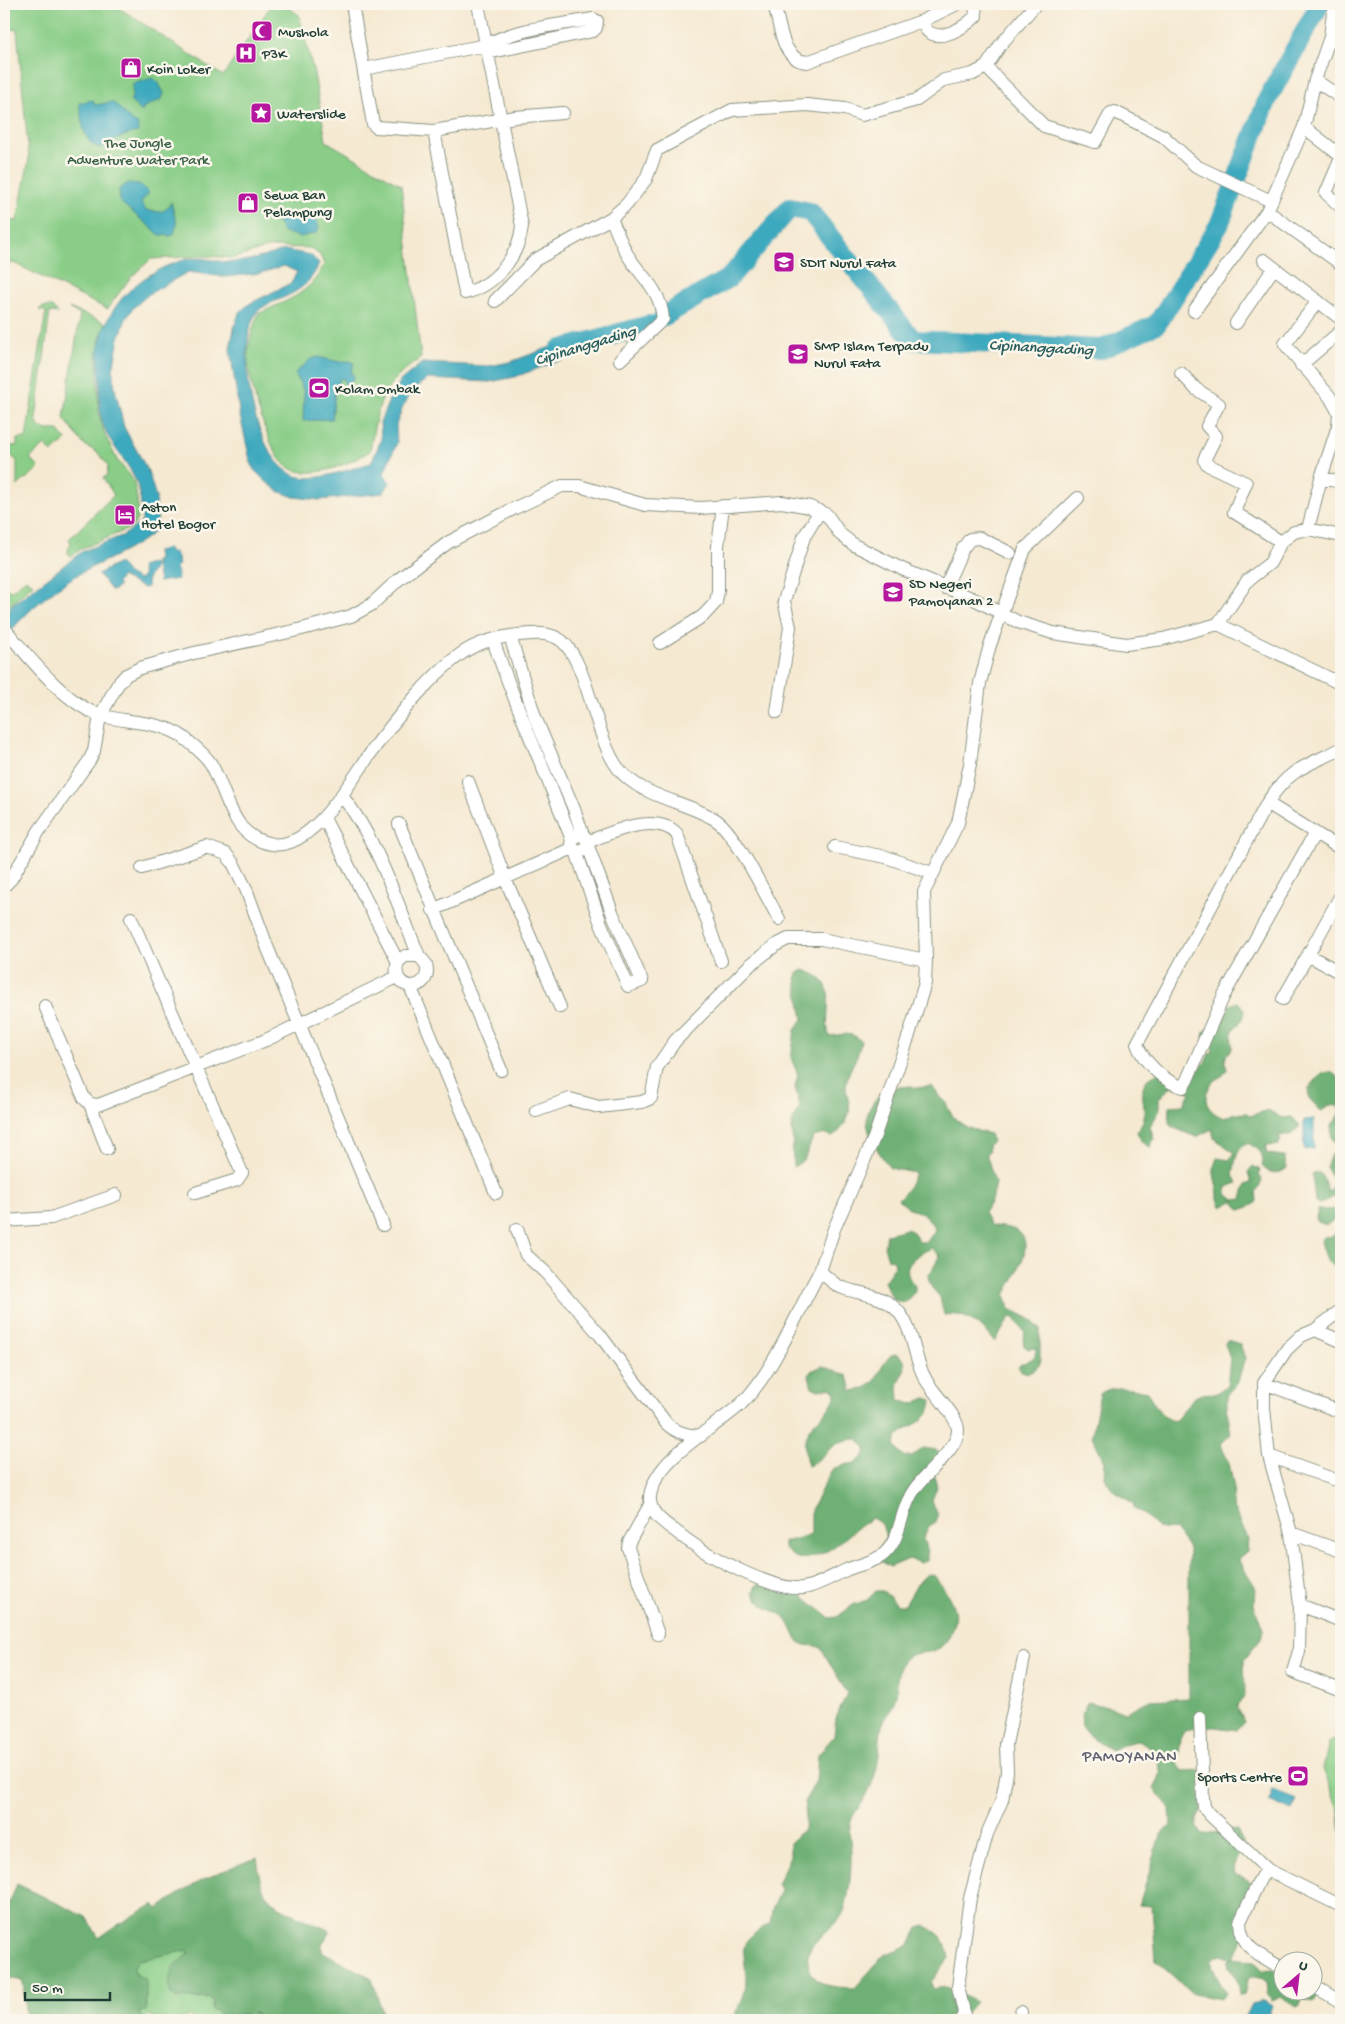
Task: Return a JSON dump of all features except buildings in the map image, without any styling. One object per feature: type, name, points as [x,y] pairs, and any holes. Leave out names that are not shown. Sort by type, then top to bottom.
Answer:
[{"type":"street","points":[[352,4],[374,126],[434,131],[500,119],[563,113]]},
{"type":"street","points":[[434,131],[466,293],[482,286],[508,264],[515,252],[522,226],[478,4]]},
{"type":"street","points":[[774,4],[786,50],[800,61],[807,62],[922,21],[935,9],[957,4]]},
{"type":"street","points":[[922,21],[924,28],[931,34],[941,36],[951,34],[976,16],[975,4]]},
{"type":"street","points":[[495,301],[535,260],[611,218],[627,204],[646,179],[655,151],[732,110],[807,105],[845,108],[862,115],[917,100],[944,80],[972,74],[986,67],[1001,44],[1036,4]]},
{"type":"street","points":[[1194,311],[1269,206],[1304,127],[1315,80],[1330,37],[1334,4]]},
{"type":"street","points":[[364,69],[487,49],[593,31],[596,28],[597,21],[593,19],[508,36],[487,49]]},
{"type":"street","points":[[1330,37],[1341,45]]},
{"type":"street","points":[[986,67],[1035,118],[1051,129],[1094,142],[1110,113],[1115,112],[1155,131],[1196,166],[1239,186],[1269,206],[1341,264]]},
{"type":"street","points":[[1315,80],[1341,98]]},
{"type":"street","points":[[1304,127],[1341,157],[1326,193],[1341,207]]},
{"type":"street","points":[[611,218],[628,256],[654,289],[663,316],[620,360]]},
{"type":"street","points":[[1236,323],[1269,264],[1341,319]]},
{"type":"street","points":[[1318,301],[1286,341],[1286,347],[1336,413]]},
{"type":"street","points":[[1301,365],[1341,331]]},
{"type":"street","points":[[1181,373],[1196,390],[1219,404],[1207,426],[1216,436],[1205,462],[1246,483],[1234,512],[1281,542]]},
{"type":"street","points":[[4,886],[11,879],[39,831],[89,761],[94,751],[100,716],[118,684],[132,671],[194,653],[351,616],[371,605],[399,580],[449,542],[562,486],[575,485],[645,505],[682,508],[782,502],[820,511],[830,518],[845,540],[902,569],[976,600],[1000,613],[1052,633],[1126,644],[1163,639],[1218,624],[1248,580],[1270,563],[1281,542],[1301,530],[1320,478],[1341,391]]},
{"type":"street","points":[[1320,478],[1341,482]]},
{"type":"street","points":[[658,1634],[628,1548],[629,1542],[650,1505],[655,1481],[662,1470],[681,1451],[748,1396],[782,1346],[820,1271],[834,1229],[874,1138],[910,1035],[925,984],[924,892],[958,823],[970,764],[980,683],[1000,613],[1025,549],[1078,498]]},
{"type":"street","points":[[660,643],[703,616],[716,602],[718,591],[718,546],[723,506]]},
{"type":"street","points":[[776,712],[790,627],[784,601],[804,537],[820,511]]},
{"type":"street","points":[[1301,530],[1341,536]]},
{"type":"street","points":[[945,588],[963,548],[970,539],[980,538],[1010,553]]},
{"type":"street","points":[[1218,624],[1341,684]]},
{"type":"street","points":[[4,628],[66,695],[83,708],[100,716],[159,726],[183,736],[210,763],[235,819],[251,836],[271,844],[279,844],[306,834],[324,818],[342,796],[380,740],[426,687],[460,654],[479,644],[493,640],[510,636],[543,633],[564,642],[574,656],[606,746],[618,768],[638,785],[717,821],[732,835],[779,919]]},
{"type":"street","points":[[510,636],[535,717],[561,777],[580,844],[599,898],[606,935],[628,986],[642,980],[619,929],[599,898]]},
{"type":"street","points":[[493,640],[509,687],[549,783],[580,844]]},
{"type":"street","points":[[509,687],[524,681]]},
{"type":"street","points":[[533,745],[545,740]]},
{"type":"street","points":[[1315,833],[1224,995],[1187,1080],[1182,1087],[1174,1085],[1141,1055],[1137,1044],[1267,803],[1284,779],[1309,762],[1341,750]]},
{"type":"street","points":[[549,783],[561,777]]},
{"type":"street","points":[[468,781],[505,878],[560,1007]]},
{"type":"street","points":[[342,796],[355,813],[372,845],[419,956],[426,964],[427,975],[421,984],[410,986],[402,983],[397,977],[396,969],[398,962],[405,956],[419,956]]},
{"type":"street","points":[[1267,803],[1341,849]]},
{"type":"street","points":[[324,818],[398,962]]},
{"type":"street","points":[[399,824],[433,910],[501,1070]]},
{"type":"street","points":[[433,910],[580,844],[628,826],[664,825],[677,834],[721,961]]},
{"type":"street","points":[[142,868],[197,848],[207,847],[226,854],[233,862],[246,889],[268,949],[383,1225]]},
{"type":"street","points":[[835,847],[877,855],[932,873]]},
{"type":"street","points":[[1283,999],[1341,895]]},
{"type":"street","points":[[131,918],[242,1173],[237,1180],[195,1192]]},
{"type":"street","points":[[606,935],[619,929]]},
{"type":"street","points":[[536,1112],[570,1098],[600,1107],[642,1102],[650,1098],[657,1068],[675,1041],[750,965],[776,945],[788,940],[821,939],[926,960]]},
{"type":"street","points":[[1308,955],[1341,973]]},
{"type":"street","points":[[90,1104],[98,1105],[197,1067],[300,1024],[397,977]]},
{"type":"street","points":[[410,986],[496,1193]]},
{"type":"street","points":[[45,1006],[84,1098],[90,1104],[107,1149]]},
{"type":"street","points":[[4,1221],[51,1218],[116,1194]]},
{"type":"street","points":[[517,1229],[526,1255],[545,1272],[600,1335],[666,1423],[672,1429],[688,1435],[701,1436]]},
{"type":"street","points":[[650,1505],[655,1514],[694,1545],[737,1570],[772,1582],[799,1588],[804,1588],[886,1552],[901,1524],[908,1497],[923,1477],[954,1445],[957,1424],[926,1380],[914,1340],[898,1311],[876,1296],[843,1288],[820,1271]]},
{"type":"street","points":[[1341,1310],[1315,1330],[1301,1336],[1287,1349],[1264,1382],[1269,1456],[1291,1533],[1300,1605],[1299,1651],[1293,1672],[1341,1690]]},
{"type":"street","points":[[1315,1330],[1341,1341]]},
{"type":"street","points":[[1264,1382],[1341,1412]]},
{"type":"street","points":[[1269,1456],[1341,1482]]},
{"type":"street","points":[[1291,1533],[1341,1551]]},
{"type":"street","points":[[1300,1605],[1341,1620]]},
{"type":"street","points":[[962,2020],[964,2012],[958,1987],[970,1898],[987,1834],[1002,1800],[1007,1772],[1006,1744],[1024,1658]]},
{"type":"street","points":[[1200,1718],[1204,1807],[1268,1870],[1341,1906]]},
{"type":"street","points":[[1268,1870],[1261,1877],[1240,1922],[1240,1929],[1245,1943],[1272,1962]]},
{"type":"street","points":[[1322,1991],[1341,2002]]},
{"type":"green space","name":"The Jungle Adventure Water Park","points":[[9,4],[113,4],[223,76],[272,4],[283,4],[299,15],[314,74],[326,141],[401,185],[421,358],[397,378],[383,397],[370,451],[328,470],[305,472],[294,470],[285,465],[278,457],[259,412],[248,364],[250,339],[253,329],[258,314],[297,295],[312,283],[324,264],[320,255],[310,248],[271,247],[234,258],[206,256],[151,259],[131,277],[107,309],[14,263],[4,264],[4,220],[17,221],[29,159],[17,30],[11,29]]},
{"type":"green space","points":[[42,307],[52,307],[58,313],[50,312],[36,419],[39,427],[48,430],[58,430],[66,440],[52,453],[45,445],[30,458],[39,468],[17,486],[17,461],[4,449],[4,445],[17,446],[17,439],[26,438],[46,311],[39,310]]},
{"type":"green space","points":[[69,308],[106,323],[100,338],[97,357],[99,414],[104,433],[117,460],[132,478],[139,514],[134,525],[128,529],[81,549],[71,557],[67,552],[71,543],[69,539],[114,495],[103,478],[107,476],[108,465],[97,452],[84,445],[64,418],[80,315]]},
{"type":"green space","points":[[26,579],[33,584],[4,611],[4,588],[11,591]]},
{"type":"green space","points":[[804,970],[816,975],[827,989],[829,1036],[850,1035],[861,1041],[846,1083],[850,1109],[846,1122],[840,1131],[832,1137],[826,1134],[813,1137],[804,1158],[798,1165],[793,1167],[792,1122],[800,1106],[795,1087],[798,1075],[791,1058],[795,1030],[803,1019],[796,979],[798,973]]},
{"type":"green space","points":[[1238,1002],[1242,1007],[1244,1016],[1232,1033],[1232,1049],[1225,1058],[1227,1069],[1224,1074],[1215,1080],[1207,1093],[1206,1099],[1209,1108],[1224,1118],[1233,1114],[1247,1113],[1250,1116],[1268,1110],[1282,1118],[1292,1117],[1300,1126],[1290,1136],[1280,1135],[1279,1145],[1265,1146],[1267,1154],[1284,1156],[1287,1168],[1281,1172],[1271,1172],[1265,1169],[1262,1166],[1263,1158],[1260,1152],[1247,1143],[1240,1149],[1233,1175],[1237,1183],[1227,1187],[1227,1194],[1234,1200],[1242,1199],[1246,1185],[1251,1183],[1248,1172],[1253,1166],[1260,1170],[1259,1174],[1262,1181],[1256,1192],[1257,1200],[1255,1204],[1241,1210],[1233,1201],[1222,1207],[1218,1199],[1214,1172],[1217,1158],[1229,1160],[1235,1153],[1214,1138],[1212,1129],[1196,1137],[1172,1127],[1169,1123],[1170,1106],[1183,1105],[1190,1093],[1182,1086],[1172,1086],[1159,1098],[1159,1111],[1150,1127],[1154,1139],[1150,1147],[1142,1142],[1137,1132],[1144,1118],[1143,1091],[1147,1080],[1152,1075],[1161,1072],[1182,1079],[1198,1069],[1204,1063],[1209,1053],[1213,1052],[1211,1043],[1203,1037],[1204,1032],[1224,1018],[1230,1005]]},
{"type":"green space","points":[[1331,1072],[1339,1078],[1341,1077],[1341,1147],[1337,1146],[1332,1138],[1331,1126],[1339,1116],[1340,1108],[1333,1104],[1321,1111],[1308,1097],[1309,1088],[1322,1073]]},
{"type":"green space","points":[[912,1086],[916,1088],[932,1086],[941,1099],[945,1101],[948,1109],[957,1120],[975,1130],[990,1134],[992,1141],[988,1146],[989,1151],[986,1153],[995,1183],[991,1201],[984,1213],[991,1225],[1014,1229],[1023,1237],[1025,1244],[1022,1262],[1005,1295],[1010,1309],[1030,1319],[1040,1329],[1040,1364],[1035,1370],[1023,1372],[1017,1367],[1035,1356],[1036,1348],[1029,1349],[1024,1346],[1023,1339],[1025,1333],[1015,1318],[1010,1317],[995,1342],[985,1330],[973,1321],[959,1316],[944,1315],[940,1297],[932,1288],[928,1277],[940,1256],[931,1248],[919,1254],[910,1262],[908,1273],[915,1286],[915,1292],[904,1303],[893,1299],[884,1282],[895,1266],[894,1260],[888,1259],[884,1246],[887,1234],[907,1229],[913,1232],[920,1242],[927,1242],[935,1230],[927,1218],[898,1199],[907,1190],[915,1173],[890,1168],[881,1156],[869,1133],[867,1117],[870,1107],[885,1088]]},
{"type":"green space","points":[[1340,1152],[1341,1194],[1318,1204],[1315,1201],[1312,1174],[1316,1172],[1321,1174],[1329,1193],[1335,1182],[1326,1167],[1331,1155]]},
{"type":"green space","points":[[1341,1209],[1341,1224],[1334,1220],[1326,1225],[1318,1222],[1316,1218],[1318,1210]]},
{"type":"green space","points":[[1341,1227],[1341,1269],[1337,1270],[1327,1261],[1321,1241],[1324,1237],[1333,1236]]},
{"type":"green space","points":[[1227,1340],[1240,1344],[1245,1358],[1238,1381],[1227,1396],[1231,1434],[1221,1444],[1229,1463],[1234,1489],[1232,1505],[1248,1538],[1247,1551],[1240,1557],[1239,1561],[1255,1586],[1254,1605],[1263,1629],[1261,1639],[1244,1660],[1245,1696],[1237,1706],[1244,1722],[1237,1730],[1207,1726],[1185,1730],[1181,1738],[1178,1764],[1183,1771],[1201,1770],[1201,1811],[1197,1819],[1197,1827],[1203,1834],[1237,1830],[1244,1845],[1233,1867],[1235,1875],[1241,1876],[1249,1882],[1251,1897],[1244,1932],[1234,1958],[1255,1961],[1262,1970],[1272,1970],[1272,2001],[1266,1994],[1268,1990],[1267,1982],[1260,1977],[1250,1977],[1245,1994],[1243,1996],[1240,1995],[1237,1980],[1229,1966],[1229,1960],[1233,1959],[1219,1954],[1212,1959],[1212,1967],[1226,1992],[1221,1999],[1193,1994],[1156,1961],[1152,1906],[1139,1905],[1162,1832],[1171,1826],[1170,1808],[1154,1789],[1160,1775],[1159,1765],[1151,1749],[1142,1742],[1132,1742],[1111,1750],[1085,1732],[1081,1719],[1088,1702],[1126,1712],[1150,1700],[1189,1698],[1189,1548],[1175,1529],[1156,1526],[1134,1508],[1133,1503],[1114,1491],[1104,1477],[1105,1462],[1092,1436],[1100,1394],[1116,1388],[1147,1392],[1163,1415],[1171,1420],[1176,1420],[1196,1396],[1208,1393],[1216,1394],[1227,1385],[1230,1359],[1225,1344]]},
{"type":"green space","points":[[897,1354],[904,1360],[905,1364],[898,1385],[899,1400],[912,1404],[926,1398],[932,1400],[926,1416],[901,1434],[895,1447],[905,1457],[912,1457],[923,1448],[936,1450],[940,1455],[931,1465],[937,1487],[932,1500],[938,1516],[936,1522],[929,1526],[923,1538],[927,1560],[921,1563],[909,1559],[890,1567],[878,1560],[877,1554],[886,1537],[882,1524],[872,1518],[827,1551],[817,1556],[794,1558],[784,1548],[784,1542],[811,1535],[811,1510],[831,1471],[842,1465],[857,1463],[865,1454],[866,1448],[858,1439],[840,1442],[808,1466],[805,1439],[814,1423],[827,1411],[836,1393],[831,1388],[818,1390],[812,1387],[809,1376],[811,1371],[823,1366],[848,1376],[852,1391],[869,1386],[891,1355]]},
{"type":"green space","points":[[927,1574],[934,1575],[949,1597],[954,1609],[954,1622],[949,1637],[942,1646],[934,1650],[911,1655],[904,1660],[899,1669],[893,1706],[883,1722],[881,1730],[879,1758],[875,1774],[868,1793],[850,1825],[851,1871],[845,1908],[842,1916],[836,1923],[811,1947],[808,1954],[808,1962],[810,1971],[819,1981],[832,1986],[855,1988],[884,1955],[909,1945],[918,1928],[926,1926],[942,1938],[949,1958],[931,1982],[933,1989],[946,1987],[975,2002],[959,2020],[731,2020],[739,2007],[745,1991],[744,1947],[751,1936],[770,1923],[773,1906],[781,1891],[777,1884],[790,1856],[790,1843],[804,1828],[806,1816],[804,1802],[816,1781],[818,1755],[834,1736],[836,1718],[847,1693],[821,1648],[804,1645],[799,1642],[785,1618],[765,1607],[753,1592],[756,1586],[767,1578],[796,1591],[830,1618],[837,1617],[853,1605],[867,1600],[876,1591],[883,1591],[898,1605],[905,1605],[918,1583]]},
{"type":"green space","points":[[1341,1736],[1341,1837],[1339,1811],[1323,1769],[1329,1742]]},
{"type":"green space","points":[[257,1858],[259,1876],[269,1899],[294,1915],[330,1931],[321,1946],[323,1952],[372,1978],[382,2012],[382,2020],[257,2020],[256,2013],[224,2016],[211,2009],[214,2000],[209,1998],[181,1998],[171,1995],[170,1976],[179,1962],[189,1953],[188,1950],[138,1960],[134,1967],[135,1974],[146,1980],[146,2011],[139,2012],[142,2020],[26,2020],[23,1981],[4,1977],[4,1901],[10,1902],[17,1884],[86,1917],[99,1938],[154,1904],[158,1909],[169,1900],[205,1879]]},
{"type":"green space","points":[[188,1950],[189,1953],[172,1968],[176,1999],[208,1998],[230,2014],[256,2013],[257,2020],[194,2020],[191,2017],[187,2017],[184,2020],[157,2020],[150,2015],[142,2020],[139,2012],[146,1980],[135,1974],[134,1967],[138,1960]]},
{"type":"green space","points":[[1290,2002],[1301,2002],[1297,2006]]},
{"type":"water","points":[[152,78],[158,82],[164,93],[162,99],[144,107],[142,112],[130,101],[133,84]]},
{"type":"water","points":[[93,100],[95,105],[112,102],[130,120],[138,124],[138,132],[124,136],[99,148],[93,145],[84,129],[79,103]]},
{"type":"water","points":[[128,183],[139,184],[149,193],[141,202],[145,210],[163,211],[171,202],[177,224],[174,234],[171,236],[160,235],[120,202],[119,189]]},
{"type":"water","points":[[283,212],[292,215],[314,215],[319,227],[317,233],[300,237],[283,232],[276,221],[277,215]]},
{"type":"water","points":[[285,250],[311,255],[319,264],[312,277],[304,286],[259,310],[254,317],[249,334],[247,356],[253,407],[260,431],[271,453],[284,469],[300,477],[326,476],[371,463],[381,440],[380,422],[389,400],[401,380],[422,363],[489,366],[510,362],[583,335],[588,350],[515,377],[490,382],[427,379],[413,390],[403,407],[396,425],[397,443],[384,473],[390,483],[383,493],[320,500],[294,497],[278,491],[254,470],[239,411],[230,349],[239,313],[249,304],[291,283],[297,272],[284,266],[261,273],[225,277],[188,272],[149,294],[133,308],[126,319],[119,338],[113,370],[115,389],[124,427],[148,471],[156,497],[158,528],[140,542],[79,574],[48,595],[29,611],[4,639],[4,615],[13,604],[83,551],[124,535],[142,522],[136,482],[108,437],[101,416],[99,349],[106,324],[113,311],[132,288],[144,279],[156,271],[184,260],[194,258],[225,262],[240,261],[255,259]]},
{"type":"water","name":"Kolam Ombak","points":[[318,357],[354,363],[351,372],[354,377],[347,390],[343,378],[340,379],[335,390],[332,419],[303,421],[304,392],[295,373],[311,359]]},
{"type":"water","points":[[168,548],[169,553],[175,552],[179,565],[176,566],[178,579],[159,582],[155,561],[158,560],[157,551]]},
{"type":"water","points":[[119,563],[128,574],[139,580],[143,576],[141,567],[154,563],[154,569],[148,577],[147,587],[144,588],[121,577],[117,584],[119,587],[112,591],[98,574]]},
{"type":"water","points":[[1314,1119],[1314,1149],[1304,1150],[1304,1120]]},
{"type":"water","points":[[1273,1790],[1297,1799],[1292,1811],[1269,1801]]},
{"type":"water","points":[[1264,2001],[1272,2006],[1267,2017],[1262,2016],[1258,2020],[1244,2020],[1252,2004]]},
{"type":"waterway","name":"Cipinanggading","points":[[664,316],[729,278],[790,208],[810,212],[913,340],[1102,349],[1157,324],[1219,225],[1268,98],[1320,4]]},
{"type":"waterway","name":"Cipinanggading","points":[[559,350],[649,325]]},
{"type":"place","name":"Mushola","points":[[262,31]]},
{"type":"place","name":"P3K","points":[[246,53]]},
{"type":"place","name":"Koin Loker","points":[[131,68]]},
{"type":"place","name":"Waterslide","points":[[261,113]]},
{"type":"place","name":"Sewa Ban Pelampung","points":[[248,203]]},
{"type":"place","name":"SDIT Nurul Fata","points":[[784,262]]},
{"type":"place","name":"SMP Islam Terpadu Nurul Fata","points":[[798,354]]},
{"type":"place","name":"Kolam Ombak","points":[[319,388]]},
{"type":"place","name":"Aston Hotel Bogor","points":[[125,515]]},
{"type":"place","name":"SD Negeri Pamoyanan 2","points":[[893,592]]},
{"type":"place","name":"Sports Centre","points":[[1298,1776]]},
{"type":"district","name":"PAMOYANAN","points":[[1130,1755]]}]
